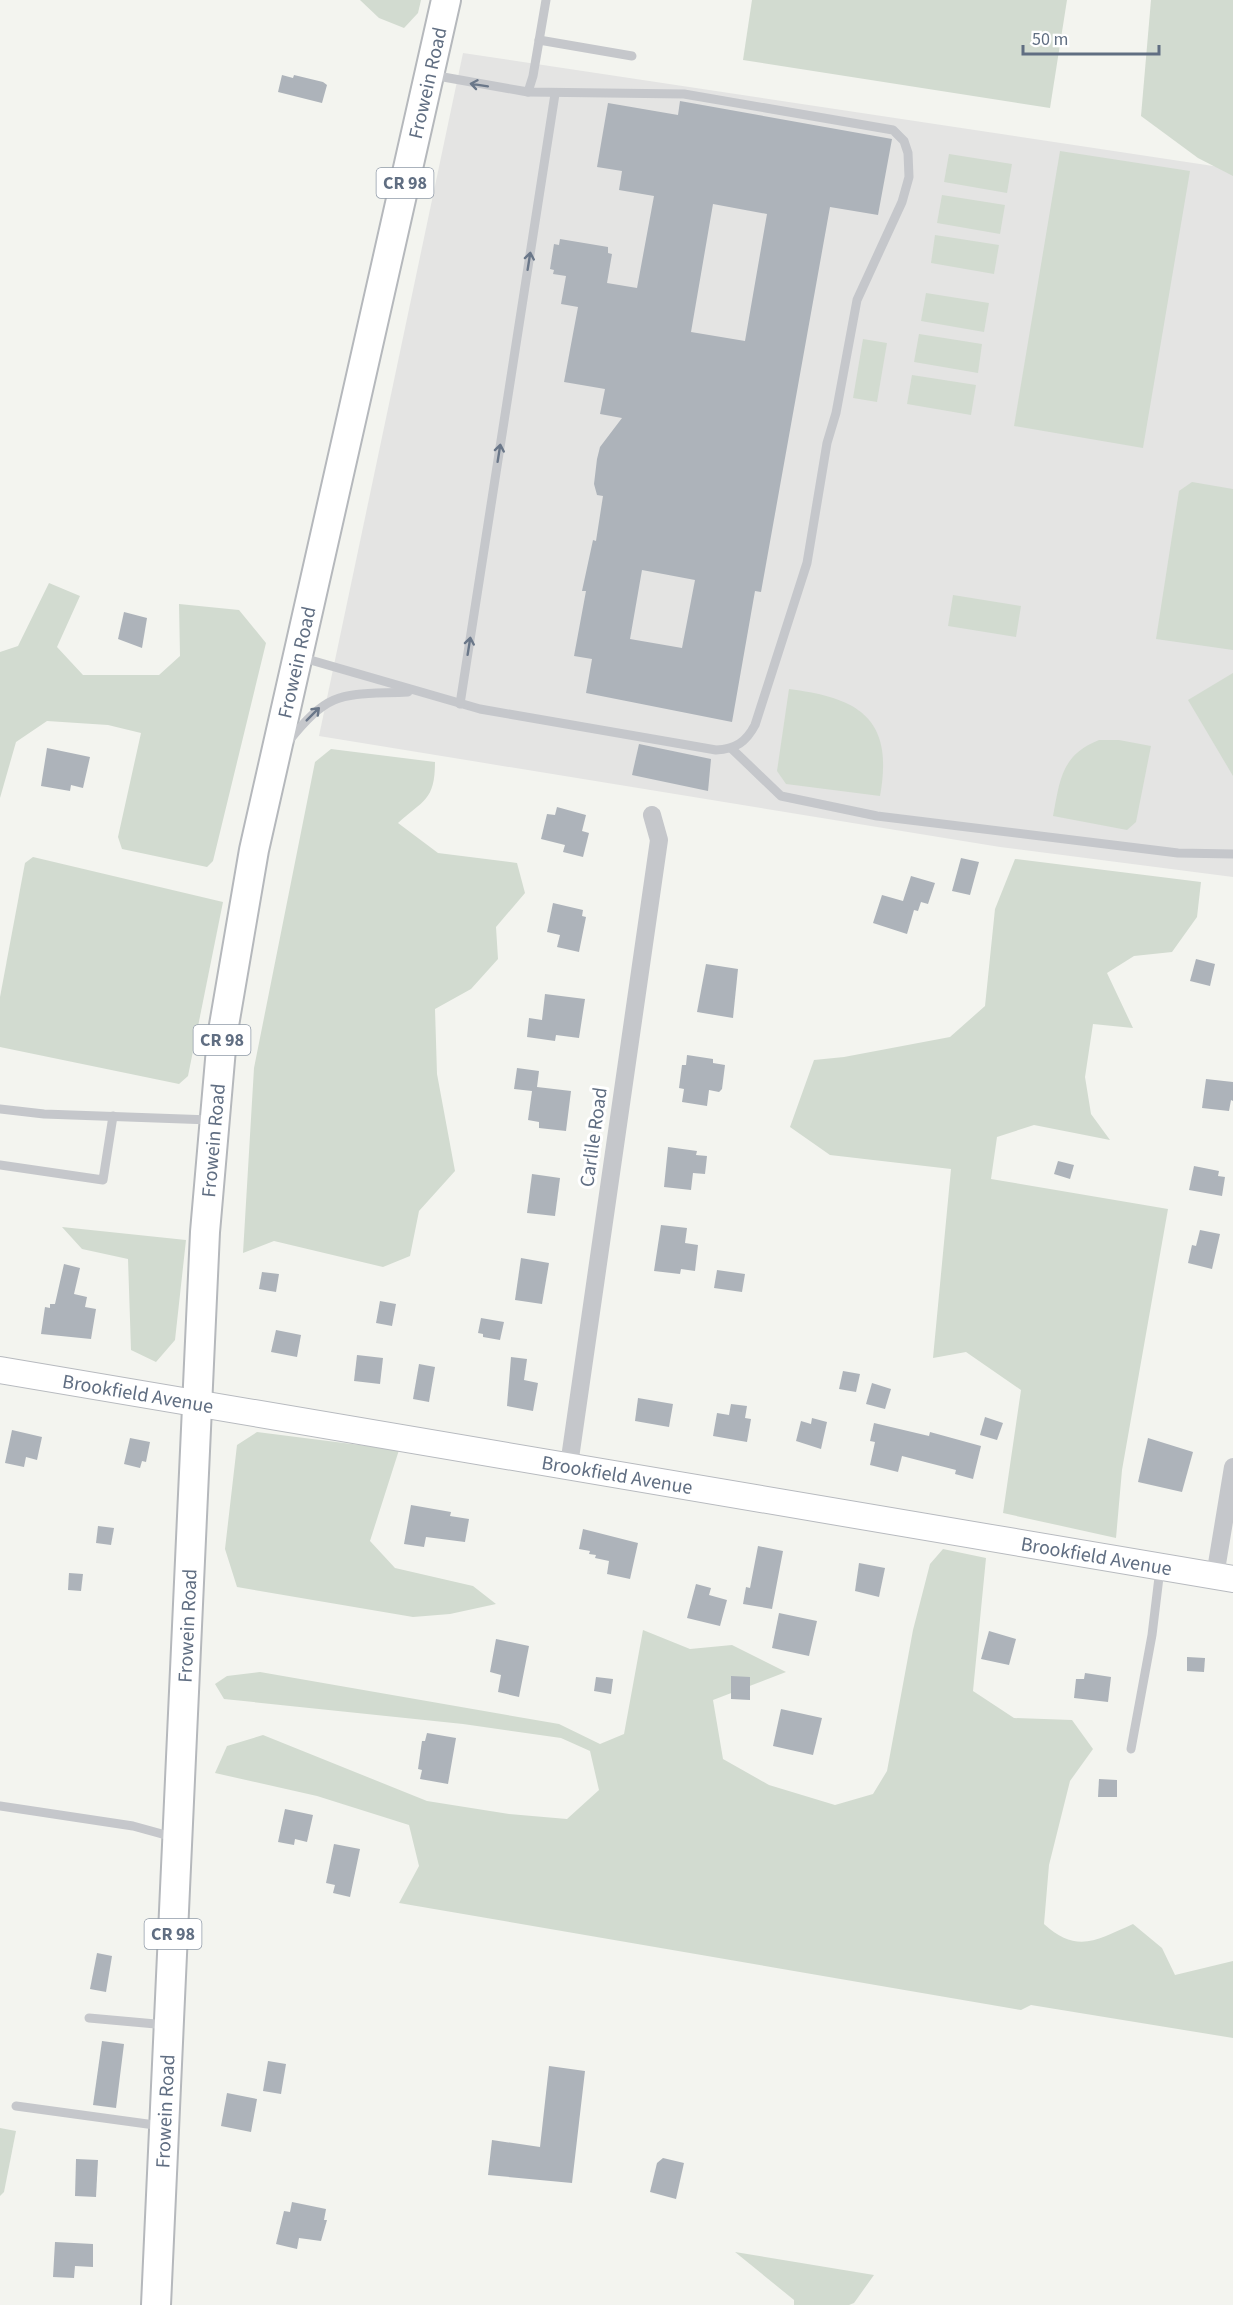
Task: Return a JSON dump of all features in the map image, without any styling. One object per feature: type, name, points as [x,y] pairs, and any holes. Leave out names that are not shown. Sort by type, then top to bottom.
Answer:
[{"type":"main road","name":"Frowein Road","points":[[156,2305],[207,1192],[213,1120],[235,951],[275,758],[446,0]]},
{"type":"main road","name":"Brookfield Avenue","points":[[0,1370],[1224,1577]]},
{"type":"street","name":"Carlile Road","points":[[569,1466],[659,840],[652,815]]},
{"type":"street","points":[[1224,1577],[1233,1467]]},
{"type":"lane","points":[[528,92],[546,0]]},
{"type":"lane","points":[[539,40],[633,56]]},
{"type":"lane","points":[[298,657],[460,704],[716,750],[732,749],[745,740],[755,725],[804,576],[857,300],[902,202],[909,177],[908,153],[899,134],[893,130],[684,94],[528,92],[430,74]]},
{"type":"lane","points":[[460,704],[555,94]]},
{"type":"lane","points":[[275,758],[315,711],[333,699],[352,694],[416,692]]},
{"type":"lane","points":[[732,749],[781,796],[878,816],[1178,853],[1233,854]]},
{"type":"lane","points":[[0,1109],[44,1114],[213,1120]]},
{"type":"lane","points":[[0,1165],[103,1180],[113,1116]]},
{"type":"lane","points":[[1131,1749],[1154,1626],[1161,1566]]},
{"type":"lane","points":[[0,1806],[134,1826],[178,1839]]},
{"type":"lane","points":[[89,2018],[169,2025]]},
{"type":"lane","points":[[16,2106],[165,2126]]},
{"type":"shaded area","points":[[360,0],[421,0],[418,13],[404,28],[379,18]]},
{"type":"shaded area","points":[[752,0],[1067,0],[1050,108],[743,60]]},
{"type":"shaded area","points":[[1151,0],[1233,0],[1233,176],[1198,158],[1141,116]]},
{"type":"shaded area","points":[[463,53],[1233,169],[1233,877],[1000,847],[319,736]]},
{"type":"shaded area","points":[[1060,151],[1190,171],[1143,448],[1014,426]]},
{"type":"shaded area","points":[[949,154],[1012,164],[1007,193],[944,182]]},
{"type":"shaded area","points":[[942,195],[1005,205],[1000,234],[937,223]]},
{"type":"shaded area","points":[[935,235],[999,245],[994,274],[931,263]]},
{"type":"shaded area","points":[[926,293],[989,303],[984,332],[921,321]]},
{"type":"shaded area","points":[[919,334],[982,344],[978,373],[914,362]]},
{"type":"shaded area","points":[[863,339],[887,343],[877,402],[853,398]]},
{"type":"shaded area","points":[[912,375],[976,385],[971,415],[907,404]]},
{"type":"shaded area","points":[[1192,482],[1233,489],[1233,650],[1156,639],[1179,491]]},
{"type":"shaded area","points":[[49,583],[80,596],[57,647],[83,675],[159,675],[180,656],[179,604],[239,610],[266,643],[213,861],[207,867],[122,849],[118,837],[141,733],[108,725],[47,721],[16,742],[0,798],[0,652],[18,646]]},
{"type":"shaded area","points":[[953,595],[1021,606],[1016,637],[948,626]]},
{"type":"shaded area","points":[[1233,673],[1233,776],[1188,700]]},
{"type":"shaded area","points":[[789,689],[835,699],[853,707],[866,717],[876,731],[882,748],[883,770],[880,796],[786,784],[777,771]]},
{"type":"shaded area","points":[[1099,740],[1119,740],[1151,746],[1136,822],[1127,830],[1053,816],[1064,770],[1077,753]]},
{"type":"shaded area","points":[[331,749],[435,762],[433,785],[430,792],[421,804],[398,823],[438,853],[517,863],[525,893],[496,927],[498,959],[471,989],[435,1009],[437,1074],[455,1171],[419,1211],[410,1256],[383,1267],[274,1241],[243,1253],[254,1068],[315,762]]},
{"type":"shaded area","points":[[33,857],[223,902],[188,1076],[179,1084],[0,1047],[0,997],[25,863]]},
{"type":"shaded area","points":[[1015,859],[1201,882],[1197,917],[1172,952],[1134,956],[1107,973],[1133,1028],[1093,1024],[1085,1077],[1091,1114],[1110,1140],[1034,1125],[997,1137],[991,1179],[1168,1209],[1122,1470],[1116,1538],[1003,1513],[1021,1390],[966,1352],[933,1358],[951,1169],[830,1155],[790,1127],[814,1060],[844,1057],[950,1037],[985,1006],[995,909]]},
{"type":"shaded area","points":[[62,1227],[186,1240],[175,1340],[156,1362],[131,1350],[128,1259],[82,1249]]},
{"type":"shaded area","points":[[257,1432],[399,1450],[370,1541],[395,1568],[473,1586],[496,1604],[450,1614],[413,1617],[237,1587],[225,1549],[237,1445]]},
{"type":"shaded area","points":[[943,1549],[986,1558],[973,1691],[1014,1718],[1072,1720],[1093,1749],[1070,1781],[1049,1865],[1044,1924],[1067,1939],[1087,1941],[1109,1935],[1133,1924],[1162,1948],[1175,1975],[1233,1961],[1233,2038],[1031,2005],[1021,2010],[399,1903],[419,1866],[409,1825],[317,1796],[215,1773],[227,1746],[263,1735],[427,1801],[509,1814],[567,1819],[599,1790],[590,1751],[561,1738],[463,1724],[224,1699],[215,1684],[227,1676],[260,1672],[559,1724],[600,1744],[624,1734],[643,1630],[690,1649],[732,1645],[786,1672],[713,1700],[723,1759],[769,1785],[835,1805],[873,1794],[887,1771],[913,1630],[930,1564]]},
{"type":"shaded area","points":[[0,2128],[16,2131],[4,2192],[0,2196]]},
{"type":"shaded area","points":[[735,2252],[874,2275],[854,2303],[849,2305],[794,2305],[794,2300]]},
{"type":"building","points":[[282,75],[293,78],[294,75],[323,82],[327,85],[322,103],[278,92]]},
{"type":"building","points":[[680,101],[892,139],[878,215],[830,207],[761,592],[755,591],[732,722],[586,693],[592,659],[574,656],[586,591],[582,591],[593,540],[596,541],[603,496],[597,495],[594,484],[597,459],[600,447],[622,418],[600,414],[605,389],[564,382],[578,307],[561,304],[566,276],[553,274],[554,270],[550,269],[554,244],[559,245],[560,239],[608,247],[608,253],[612,254],[607,283],[637,288],[654,196],[619,190],[622,171],[597,167],[608,103],[678,115]],"holes":[[[713,204],[767,214],[745,341],[691,332]],[[642,570],[695,580],[682,648],[630,639]]]},
{"type":"building","points":[[124,612],[147,618],[142,648],[118,639]]},
{"type":"building","points":[[639,744],[711,759],[708,791],[632,775]]},
{"type":"building","points":[[47,748],[90,757],[83,788],[71,785],[70,791],[41,786]]},
{"type":"building","points":[[557,807],[586,815],[582,831],[589,833],[583,857],[563,852],[565,845],[541,839],[547,814],[555,815]]},
{"type":"building","points":[[961,858],[979,862],[970,895],[952,891]]},
{"type":"building","points":[[911,876],[935,883],[928,904],[921,902],[918,911],[914,910],[907,934],[873,923],[882,895],[903,901]]},
{"type":"building","points":[[553,903],[583,910],[582,916],[586,917],[579,952],[557,947],[560,935],[547,932]]},
{"type":"building","points":[[1196,959],[1215,964],[1210,986],[1190,981]]},
{"type":"building","points":[[706,964],[738,969],[733,1018],[697,1012]]},
{"type":"building","points":[[545,994],[585,999],[579,1038],[556,1035],[555,1041],[527,1037],[529,1018],[542,1020]]},
{"type":"building","points":[[687,1055],[713,1059],[713,1063],[725,1065],[722,1089],[719,1092],[709,1090],[707,1106],[682,1102],[684,1089],[679,1088],[682,1065],[686,1065]]},
{"type":"building","points":[[517,1068],[539,1071],[537,1087],[571,1091],[566,1131],[539,1128],[539,1122],[528,1120],[532,1091],[514,1089]]},
{"type":"building","points":[[1206,1079],[1233,1082],[1233,1101],[1231,1100],[1229,1111],[1202,1108]]},
{"type":"building","points":[[668,1147],[697,1151],[696,1155],[707,1156],[705,1174],[693,1173],[691,1190],[664,1187]]},
{"type":"building","points":[[1058,1161],[1074,1165],[1070,1179],[1054,1174]]},
{"type":"building","points":[[1194,1166],[1219,1171],[1218,1176],[1225,1177],[1222,1196],[1189,1190]]},
{"type":"building","points":[[532,1174],[560,1178],[555,1216],[527,1213]]},
{"type":"building","points":[[661,1225],[687,1228],[685,1243],[698,1245],[695,1271],[681,1269],[680,1274],[654,1271]]},
{"type":"building","points":[[1200,1230],[1220,1234],[1212,1269],[1188,1263],[1192,1245],[1196,1246]]},
{"type":"building","points":[[521,1258],[549,1263],[542,1304],[515,1300]]},
{"type":"building","points":[[64,1264],[80,1268],[74,1294],[87,1297],[85,1307],[96,1309],[91,1339],[41,1334],[45,1307],[50,1308],[50,1304],[55,1304]]},
{"type":"building","points":[[717,1270],[745,1274],[742,1292],[714,1288]]},
{"type":"building","points":[[262,1272],[279,1274],[276,1292],[259,1289]]},
{"type":"building","points":[[380,1301],[396,1304],[392,1326],[376,1323]]},
{"type":"building","points":[[481,1318],[504,1322],[500,1340],[483,1337],[483,1334],[478,1333]]},
{"type":"building","points":[[276,1330],[301,1335],[297,1357],[271,1352]]},
{"type":"building","points":[[357,1355],[383,1358],[380,1384],[354,1381]]},
{"type":"building","points":[[511,1357],[527,1359],[524,1380],[538,1383],[533,1411],[507,1406]]},
{"type":"building","points":[[419,1364],[435,1367],[429,1402],[413,1399]]},
{"type":"building","points":[[843,1371],[860,1374],[856,1392],[839,1389]]},
{"type":"building","points":[[872,1383],[891,1389],[885,1409],[866,1404]]},
{"type":"building","points":[[638,1398],[673,1404],[669,1427],[635,1421]]},
{"type":"building","points":[[731,1404],[747,1406],[745,1418],[751,1419],[747,1442],[713,1436],[717,1413],[729,1415]]},
{"type":"building","points":[[985,1417],[1003,1423],[997,1440],[980,1435]]},
{"type":"building","points":[[812,1418],[827,1422],[821,1449],[796,1441],[801,1421],[811,1424]]},
{"type":"building","points":[[874,1423],[929,1436],[930,1432],[981,1446],[973,1479],[955,1474],[956,1470],[902,1456],[898,1472],[870,1465],[875,1442],[870,1441]]},
{"type":"building","points":[[12,1430],[42,1437],[37,1460],[26,1457],[24,1467],[5,1463]]},
{"type":"building","points":[[130,1438],[150,1442],[146,1462],[142,1461],[140,1468],[124,1464]]},
{"type":"building","points":[[1148,1438],[1193,1452],[1182,1492],[1138,1482]]},
{"type":"building","points":[[411,1505],[451,1512],[450,1516],[469,1519],[465,1542],[426,1537],[424,1547],[404,1544]]},
{"type":"building","points":[[98,1526],[114,1528],[111,1545],[96,1543]]},
{"type":"building","points":[[583,1529],[638,1543],[630,1579],[607,1574],[609,1561],[595,1558],[596,1555],[589,1554],[590,1551],[579,1549]]},
{"type":"building","points":[[758,1546],[783,1551],[772,1609],[743,1604],[746,1587],[750,1588]]},
{"type":"building","points":[[859,1563],[885,1568],[879,1597],[855,1591]]},
{"type":"building","points":[[69,1573],[83,1574],[81,1591],[68,1590]]},
{"type":"building","points":[[696,1584],[711,1588],[709,1595],[727,1600],[720,1626],[687,1618]]},
{"type":"building","points":[[779,1613],[817,1621],[809,1656],[772,1648]]},
{"type":"building","points":[[989,1631],[1016,1639],[1009,1665],[981,1659]]},
{"type":"building","points":[[496,1639],[529,1646],[519,1697],[498,1692],[501,1675],[490,1672]]},
{"type":"building","points":[[1187,1657],[1205,1658],[1204,1672],[1187,1671]]},
{"type":"building","points":[[1085,1673],[1111,1677],[1108,1702],[1074,1698],[1076,1679],[1084,1679]]},
{"type":"building","points":[[731,1676],[750,1677],[750,1700],[731,1699]]},
{"type":"building","points":[[596,1677],[613,1679],[611,1694],[594,1691]]},
{"type":"building","points":[[781,1709],[822,1718],[813,1755],[773,1746]]},
{"type":"building","points":[[427,1733],[456,1738],[448,1784],[420,1779],[422,1770],[418,1769],[422,1741],[425,1741]]},
{"type":"building","points":[[1099,1779],[1117,1780],[1117,1797],[1098,1797]]},
{"type":"building","points":[[285,1809],[313,1815],[307,1842],[295,1839],[294,1845],[278,1842]]},
{"type":"building","points":[[334,1844],[360,1849],[350,1897],[333,1893],[335,1885],[326,1883]]},
{"type":"building","points":[[97,1953],[112,1956],[106,1992],[90,1989]]},
{"type":"building","points":[[102,2041],[124,2044],[116,2108],[93,2105]]},
{"type":"building","points":[[268,2061],[286,2064],[281,2094],[263,2091]]},
{"type":"building","points":[[549,2066],[585,2071],[572,2183],[488,2175],[492,2140],[540,2147]]},
{"type":"building","points":[[227,2093],[257,2099],[251,2132],[221,2126]]},
{"type":"building","points":[[663,2158],[684,2163],[676,2199],[650,2192],[657,2163]]},
{"type":"building","points":[[76,2159],[98,2160],[96,2197],[75,2196]]},
{"type":"building","points":[[292,2202],[326,2209],[324,2220],[327,2220],[321,2241],[299,2238],[297,2249],[276,2244],[284,2211],[290,2212]]},
{"type":"building","points":[[55,2242],[93,2244],[93,2267],[75,2266],[74,2278],[53,2277]]}]
